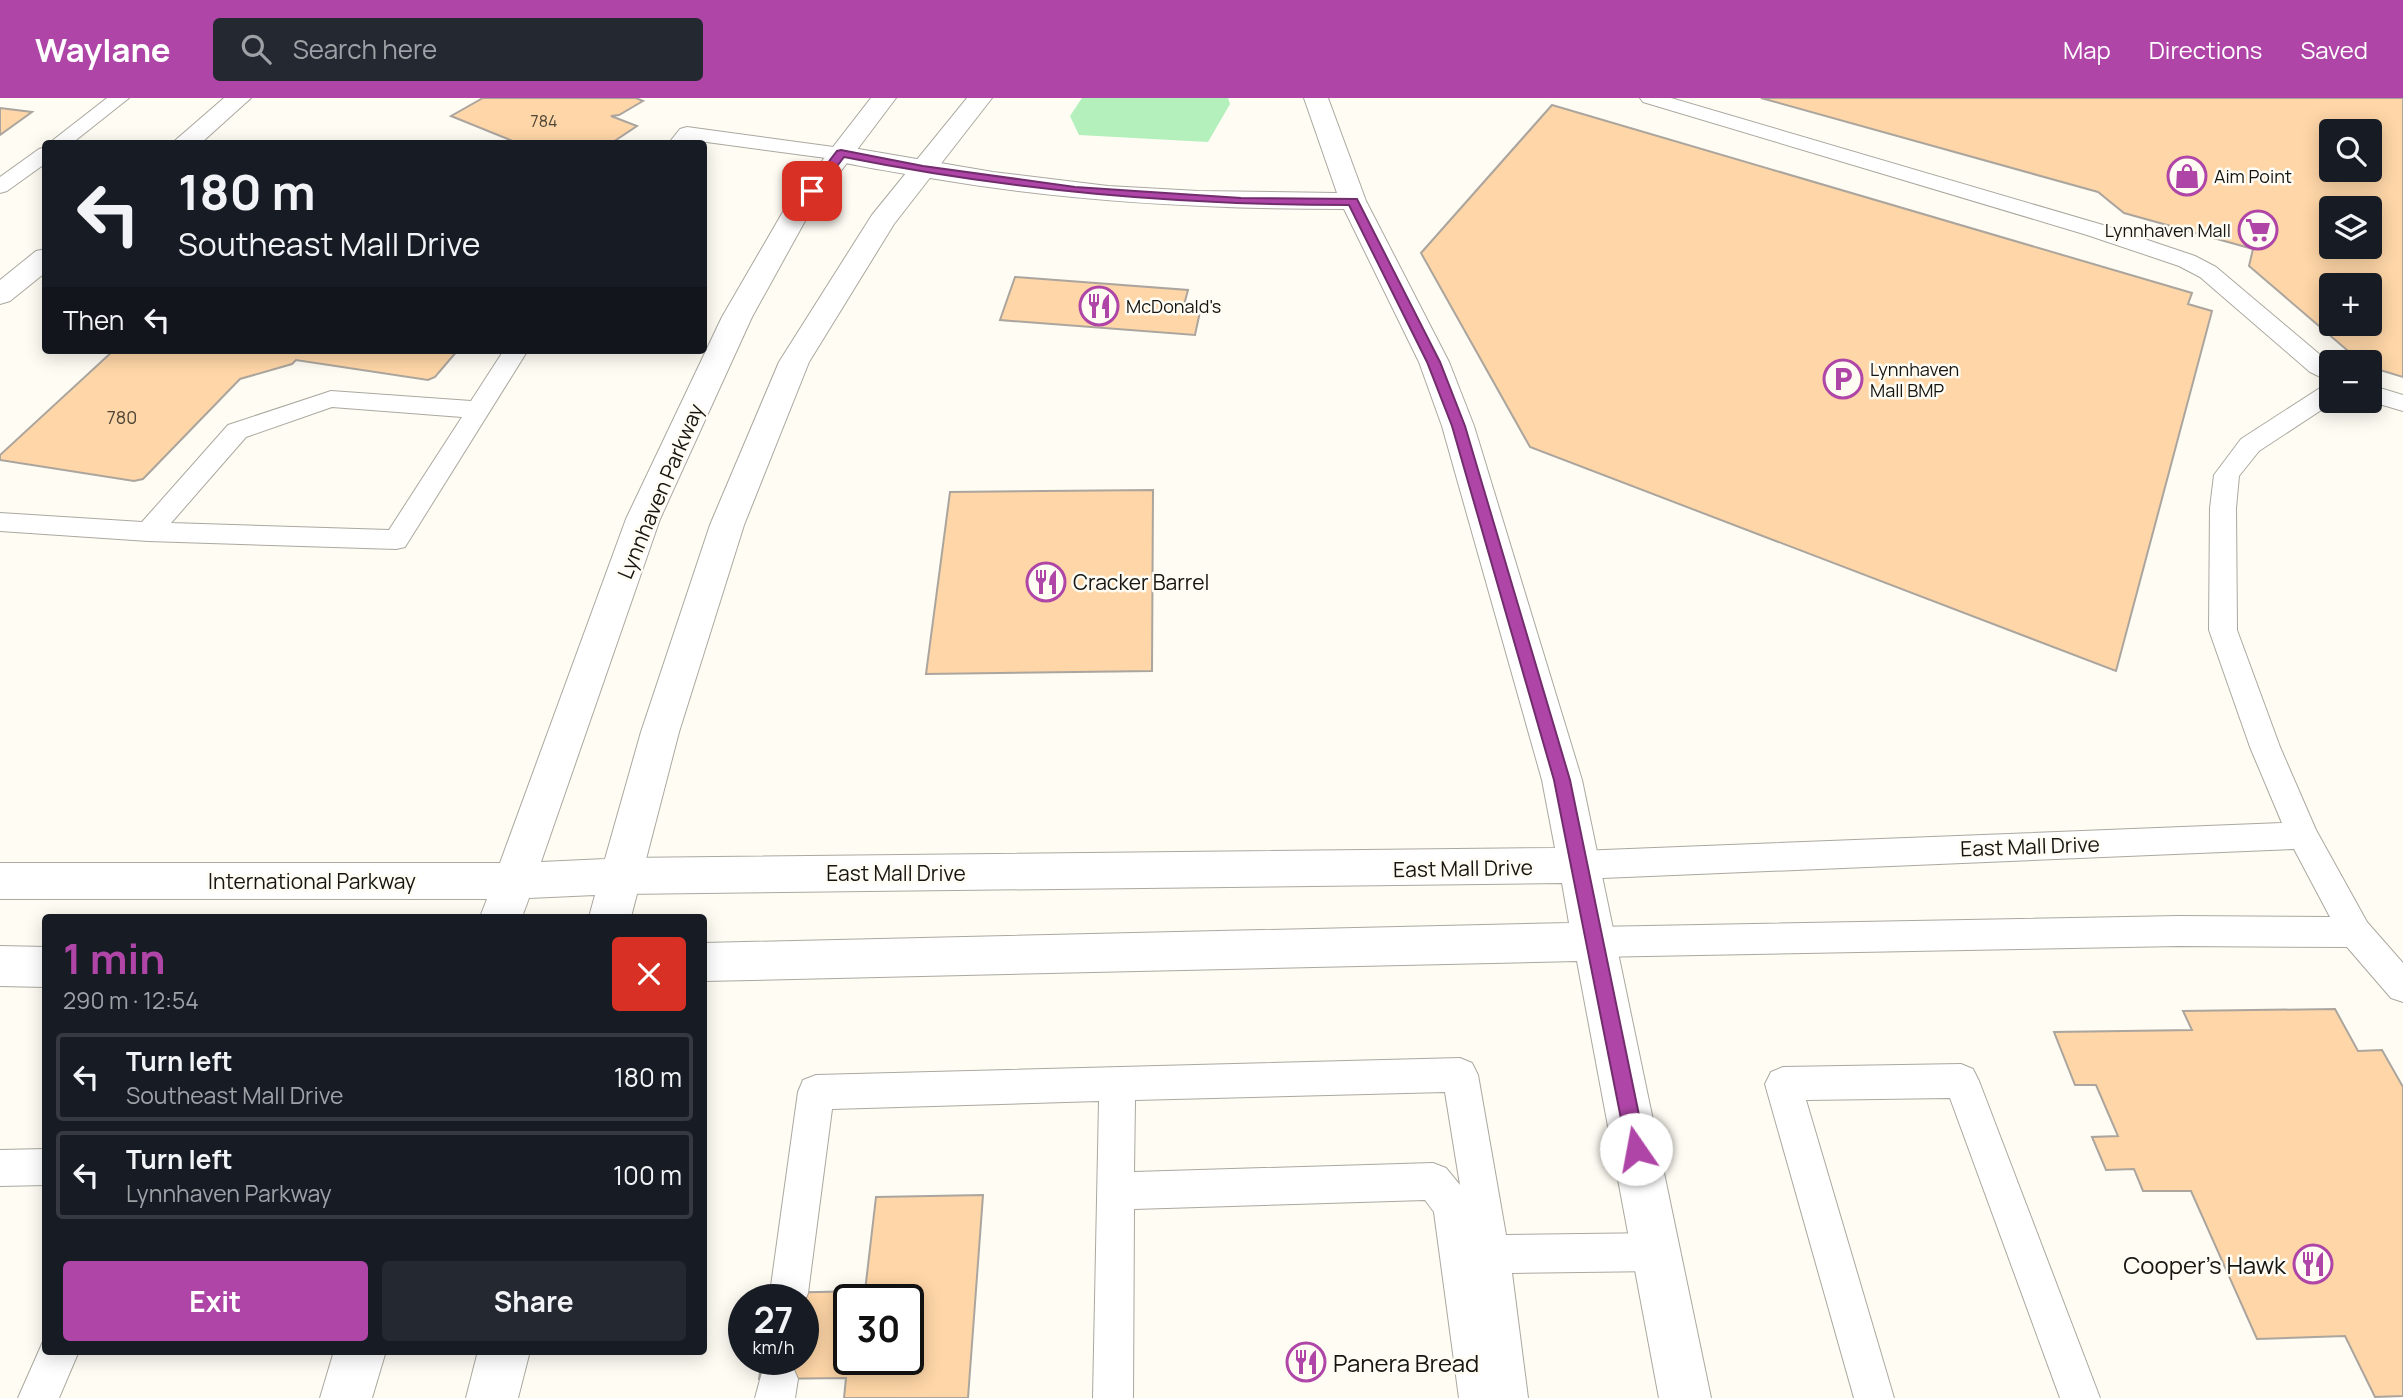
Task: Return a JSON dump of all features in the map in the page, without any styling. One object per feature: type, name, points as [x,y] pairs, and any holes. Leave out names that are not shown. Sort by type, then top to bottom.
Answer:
[{"type":"street","points":[[189,140],[239,98]]},
{"type":"street","name":"Lynnhaven Parkway","points":[[507,899],[643,519],[737,317],[798,210],[884,98]]},
{"type":"street","points":[[611,914],[660,732],[727,525],[794,362],[882,221],[980,98]]},
{"type":"street","points":[[1316,98],[1353,201],[1434,362],[1458,426],[1562,780],[1685,1398]]},
{"type":"street","points":[[841,154],[923,170],[1144,197],[1241,201],[1353,201]]},
{"type":"street","points":[[0,295],[42,260]]},
{"type":"street","name":"East Mall Drive","points":[[623,876],[1579,865]]},
{"type":"street","name":"International Parkway","points":[[0,881],[507,899],[623,876]]},
{"type":"street","points":[[707,962],[1594,942]]},
{"type":"street","points":[[0,967],[42,967]]},
{"type":"street","points":[[346,1398],[359,1355]]},
{"type":"street","points":[[492,1398],[503,1355]]},
{"type":"lane","points":[[63,140],[119,98]]},
{"type":"lane","points":[[1650,98],[1696,104],[2187,261],[2208,272],[2319,368]]},
{"type":"lane","points":[[681,140],[687,133],[841,154]]},
{"type":"lane","points":[[0,187],[42,156]]},
{"type":"lane","points":[[0,522],[148,532],[396,540],[514,354]]},
{"type":"lane","points":[[2382,397],[2403,403]]},
{"type":"lane","points":[[148,532],[237,431],[331,399],[479,410]]},
{"type":"lane","points":[[2319,400],[2250,445],[2227,475],[2223,508],[2223,630],[2255,721],[2302,835],[2355,932],[2403,987]]},
{"type":"lane","name":"East Mall Drive","points":[[1579,865],[2302,835]]},
{"type":"lane","points":[[1594,942],[2166,931],[2355,932]]},
{"type":"lane","points":[[790,1284],[816,1092],[1460,1075],[1490,1254],[1508,1398]]},
{"type":"lane","points":[[1874,1398],[1783,1084],[1961,1081],[2080,1398]]},
{"type":"lane","points":[[1113,1398],[1117,1086]]},
{"type":"lane","points":[[0,1168],[42,1167]]},
{"type":"lane","points":[[1115,1191],[1433,1181],[1452,1204],[1479,1398]]},
{"type":"lane","points":[[1490,1254],[1658,1252]]},
{"type":"lane","points":[[38,1398],[57,1355]]},
{"type":"shaded area","points":[[1082,98],[1228,98],[1230,104],[1208,142],[1079,135],[1070,116]]},
{"type":"building","points":[[483,98],[636,98],[643,101],[619,115],[611,116],[637,126],[616,140],[510,140],[451,116]]},
{"type":"building","name":"Lynnhaven Mall","points":[[1761,98],[2403,98],[2403,377],[2382,371],[2382,350],[2347,350],[2331,336],[2382,336],[2382,273],[2319,273],[2319,326],[2249,266],[2253,249],[2124,213],[2098,192]]},
{"type":"building","name":"Lynnhaven Mall BMP","points":[[1552,105],[2192,293],[2188,304],[2212,311],[2116,671],[1530,447],[1421,253]]},
{"type":"building","points":[[0,108],[32,112],[0,135]]},
{"type":"building","name":"McDonald's","points":[[1015,277],[1188,290],[1184,305],[1201,307],[1195,335],[1000,320]]},
{"type":"building","points":[[110,354],[455,354],[435,377],[428,380],[296,360],[292,364],[240,379],[143,479],[134,481],[0,460],[0,455]]},
{"type":"building","name":"Cracker Barrel","points":[[1153,490],[1152,671],[926,674],[950,492]]},
{"type":"building","name":"Cooper's Hawk","points":[[2335,1009],[2358,1051],[2382,1050],[2403,1087],[2403,1396],[2375,1397],[2345,1336],[2257,1339],[2191,1191],[2143,1191],[2134,1169],[2106,1170],[2092,1137],[2118,1136],[2096,1085],[2075,1085],[2054,1032],[2192,1030],[2183,1011]]},
{"type":"building","points":[[983,1195],[968,1398],[844,1398],[846,1378],[759,1379],[760,1375],[819,1375],[819,1292],[833,1292],[833,1375],[924,1375],[924,1284],[866,1284],[876,1197]]},
{"type":"place","name":"Aim Point","points":[[2187,176]]},
{"type":"place","name":"Lynnhaven Mall","points":[[2258,230]]},
{"type":"place","name":"McDonald's","points":[[1099,306]]},
{"type":"place","name":"Lynnhaven Mall BMP","points":[[1843,379]]},
{"type":"place","name":"Cracker Barrel","points":[[1046,582]]},
{"type":"place","name":"Cooper's Hawk","points":[[2313,1264]]},
{"type":"place","name":"Panera Bread","points":[[1306,1362]]},
{"type":"route","points":[[812,191],[841,154],[923,170],[1144,197],[1241,201],[1353,201],[1434,362],[1458,426],[1562,780],[1636,1149]]}]
